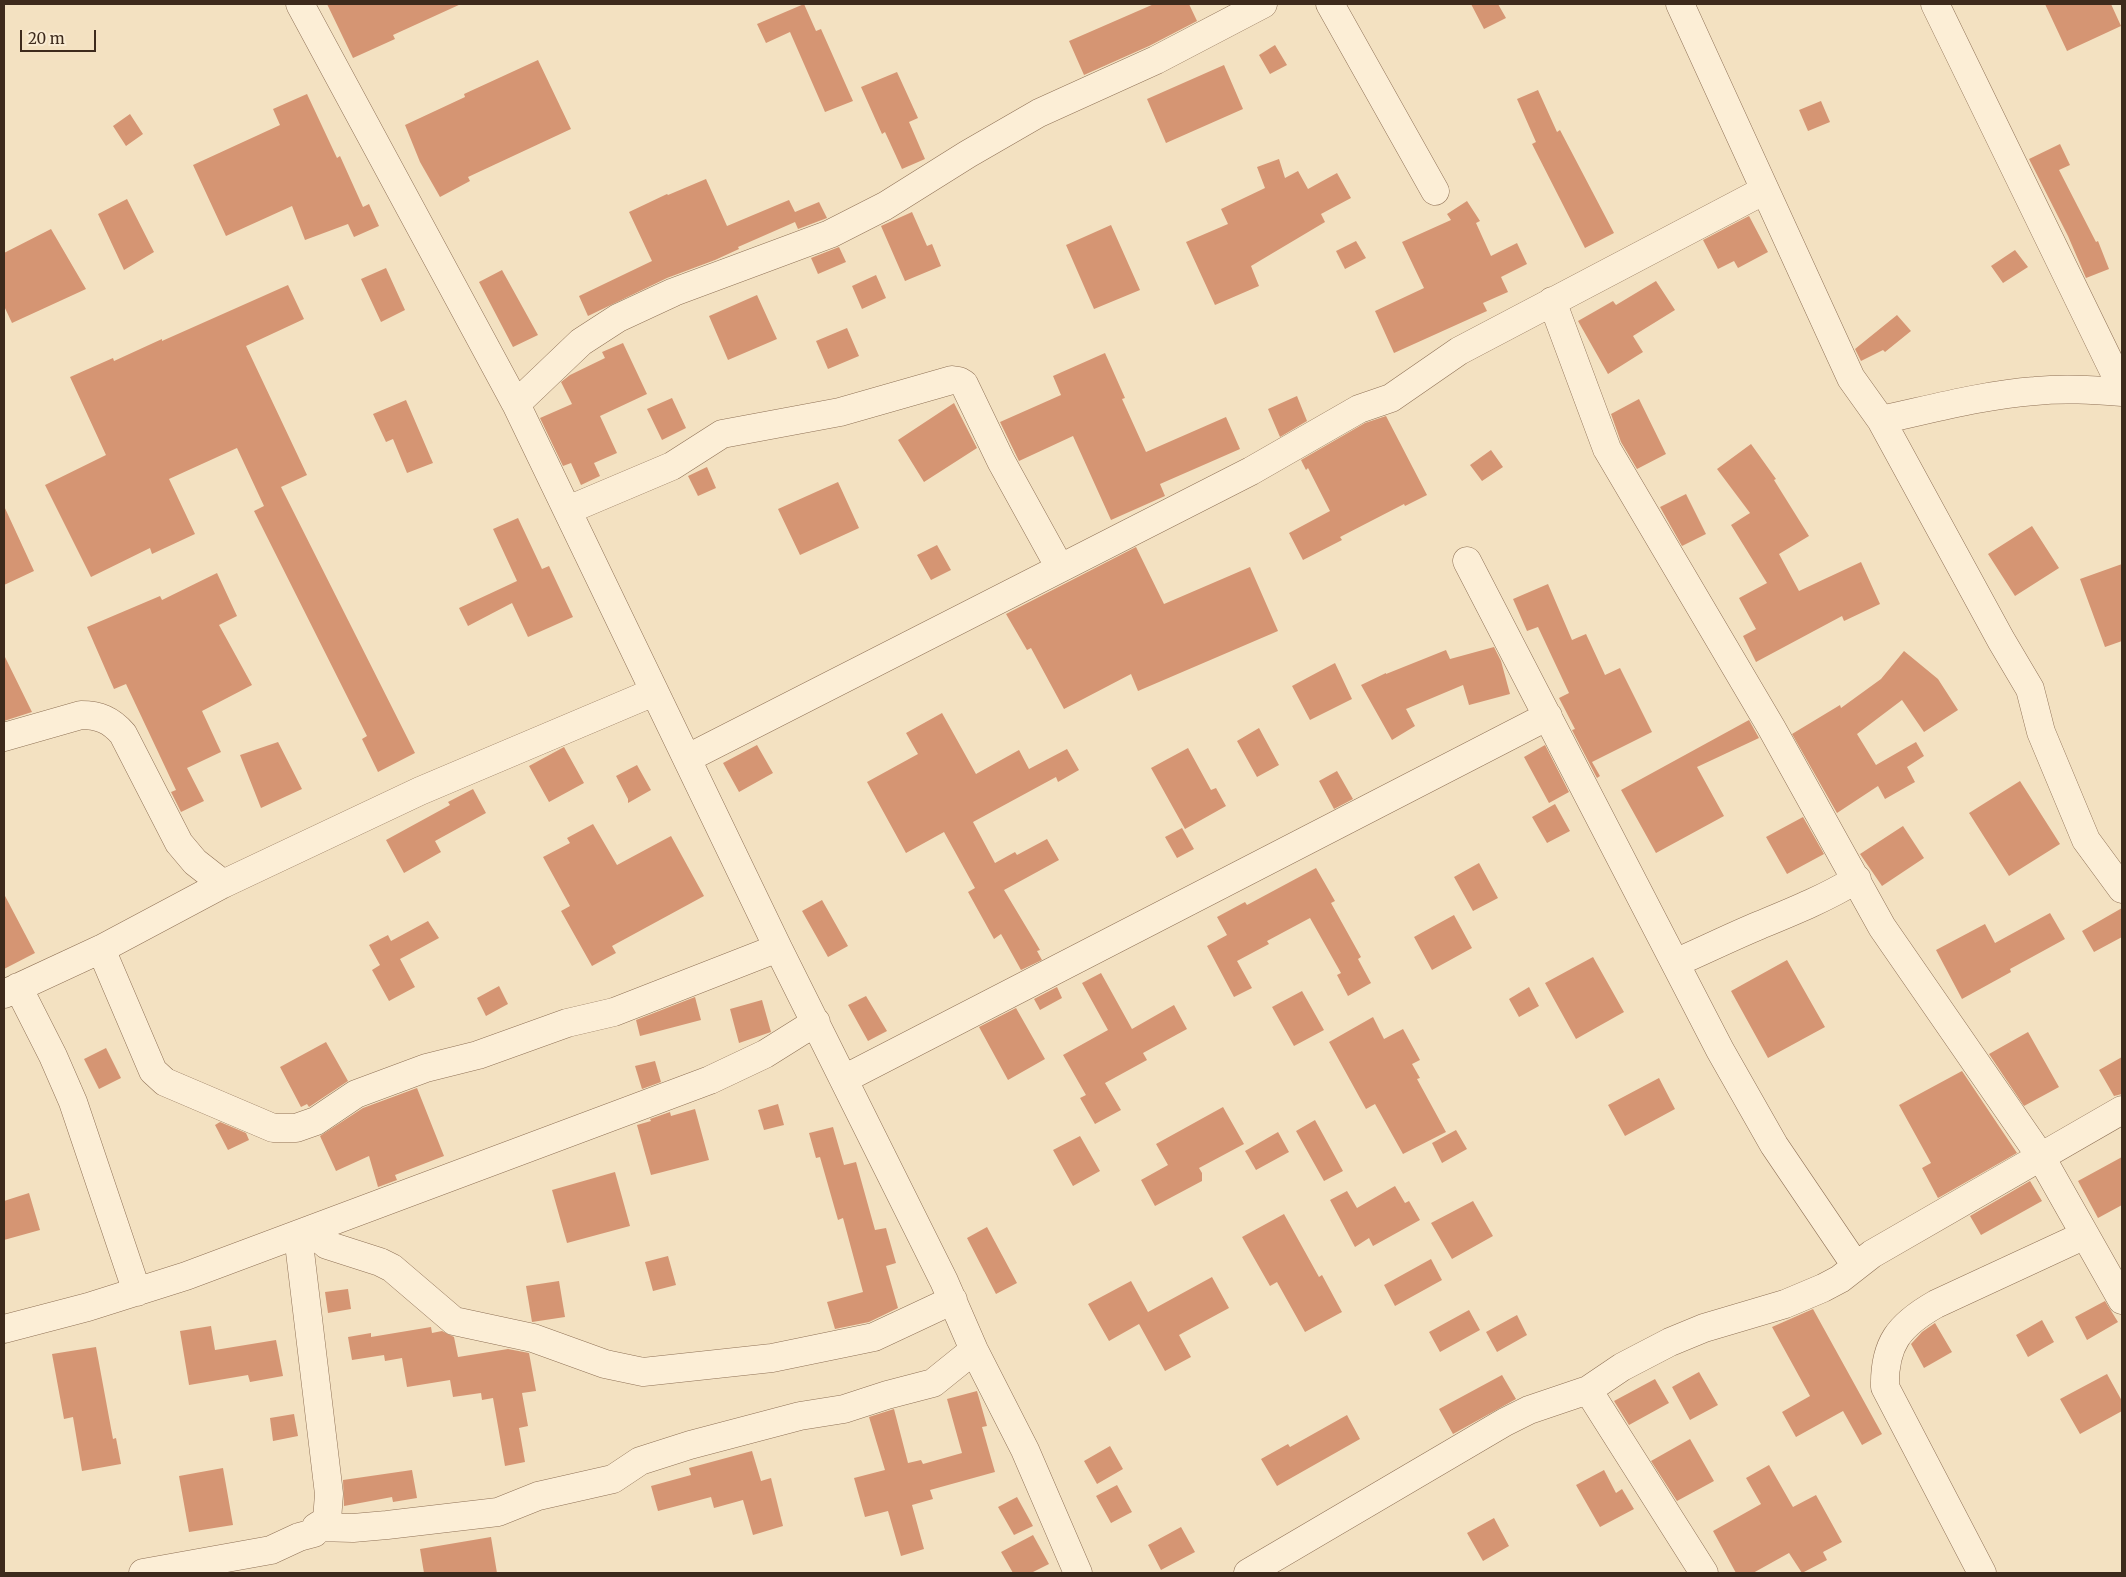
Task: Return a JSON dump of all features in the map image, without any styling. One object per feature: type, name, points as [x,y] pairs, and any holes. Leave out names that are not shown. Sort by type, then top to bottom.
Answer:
[{"type":"street","points":[[300,4],[516,404],[778,948],[953,1300],[974,1350],[1026,1450],[1078,1573]]},
{"type":"street","points":[[516,404],[581,342],[618,318],[674,292],[830,234],[885,206],[968,154],[1039,113],[1156,60],[1264,4]]},
{"type":"street","points":[[1330,4],[1435,191]]},
{"type":"street","points":[[1680,4],[1851,378],[1881,420],[2001,640],[2030,689],[2041,732],[2086,840],[2122,889]]},
{"type":"street","points":[[1934,4],[2122,388]]},
{"type":"street","points":[[688,758],[1251,470],[1359,410],[1391,398],[1459,351],[1766,190]]},
{"type":"street","points":[[1552,302],[1607,449],[1751,693],[1857,879],[1882,927],[2040,1157],[2122,1300]]},
{"type":"street","points":[[568,510],[672,466],[722,434],[840,412],[952,380],[964,384],[1001,461],[1060,568]]},
{"type":"street","points":[[1881,420],[1990,396],[2036,391],[2086,390],[2122,392]]},
{"type":"street","points":[[1467,561],[1720,1050],[1774,1145],[1856,1266]]},
{"type":"street","points":[[137,1292],[73,1102],[54,1056],[11,990],[101,949],[224,884],[420,791],[654,692]]},
{"type":"street","points":[[4,737],[81,715],[98,716],[111,722],[123,734],[179,843],[195,862],[224,884]]},
{"type":"street","points":[[844,1079],[1548,716]]},
{"type":"street","points":[[1675,963],[1814,903],[1857,879]]},
{"type":"street","points":[[101,949],[153,1071],[165,1082],[273,1128],[296,1128],[316,1121],[356,1094],[426,1068],[478,1056],[567,1023],[614,1012],[778,948]]},
{"type":"street","points":[[4,1329],[88,1307],[186,1276],[710,1080],[765,1054],[816,1022]]},
{"type":"street","points":[[1248,1573],[1528,1410],[1588,1390],[1622,1367],[1670,1342],[1704,1328],[1785,1304],[1840,1279],[1872,1254],[2122,1110]]},
{"type":"street","points":[[306,1232],[327,1245],[380,1262],[392,1268],[454,1321],[533,1338],[605,1364],[643,1372],[772,1358],[874,1337],[953,1300]]},
{"type":"street","points":[[143,1573],[271,1550],[299,1537],[314,1533],[316,1527],[327,1520],[328,1494],[306,1232]]},
{"type":"street","points":[[1982,1573],[1885,1388],[1884,1367],[1890,1346],[1914,1317],[1936,1304],[2085,1235]]},
{"type":"street","points":[[316,1527],[354,1528],[498,1512],[538,1496],[613,1479],[640,1461],[690,1445],[800,1416],[844,1409],[933,1383],[974,1350]]},
{"type":"street","points":[[1588,1390],[1704,1573]]},
{"type":"building","points":[[327,4],[461,4],[393,35],[395,39],[353,58]]},
{"type":"building","points":[[804,4],[816,31],[821,29],[853,101],[825,112],[790,32],[766,43],[757,24]]},
{"type":"building","points":[[1154,4],[1189,4],[1197,21],[1149,46],[1084,75],[1069,41]]},
{"type":"building","points":[[1471,4],[1498,4],[1506,18],[1484,29]]},
{"type":"building","points":[[2045,4],[2111,4],[2121,26],[2067,51]]},
{"type":"building","points":[[1275,45],[1287,65],[1270,74],[1259,55]]},
{"type":"building","points":[[538,60],[571,129],[468,177],[470,181],[440,197],[420,162],[405,125],[465,97],[464,94]]},
{"type":"building","points":[[1224,65],[1243,109],[1166,143],[1147,99]]},
{"type":"building","points":[[897,72],[918,118],[909,122],[925,159],[902,169],[885,132],[882,134],[861,87]]},
{"type":"building","points":[[1538,90],[1557,132],[1560,130],[1614,233],[1585,248],[1532,144],[1536,142],[1517,99]]},
{"type":"building","points":[[307,94],[337,158],[340,156],[363,207],[369,204],[379,226],[354,237],[348,224],[305,240],[292,206],[226,236],[193,165],[280,125],[273,109]]},
{"type":"building","points":[[1821,101],[1830,122],[1808,131],[1799,110]]},
{"type":"building","points":[[130,114],[143,134],[126,146],[113,126]]},
{"type":"building","points":[[2060,144],[2070,165],[2059,170],[2096,242],[2098,241],[2109,269],[2086,278],[2068,236],[2029,159]]},
{"type":"building","points":[[1279,159],[1285,178],[1298,171],[1308,189],[1337,173],[1351,198],[1321,214],[1325,222],[1251,266],[1259,286],[1215,305],[1186,242],[1228,224],[1221,209],[1265,188],[1257,167]]},
{"type":"building","points":[[706,179],[727,226],[789,200],[795,212],[819,202],[827,218],[798,229],[795,222],[738,247],[739,249],[715,260],[667,278],[588,316],[579,296],[652,261],[629,212],[667,194]]},
{"type":"building","points":[[127,199],[154,252],[124,270],[98,214]]},
{"type":"building","points":[[1467,201],[1480,221],[1476,223],[1491,256],[1517,243],[1527,264],[1501,277],[1508,292],[1483,303],[1487,311],[1394,353],[1375,311],[1424,288],[1402,242],[1451,220],[1447,214]]},
{"type":"building","points":[[912,212],[927,246],[932,244],[941,266],[905,281],[881,226]]},
{"type":"building","points":[[1749,216],[1768,252],[1738,268],[1734,261],[1718,269],[1703,240]]},
{"type":"building","points":[[1111,225],[1140,290],[1094,309],[1066,245]]},
{"type":"building","points":[[51,229],[86,289],[12,323],[4,306],[4,253]]},
{"type":"building","points":[[1356,241],[1366,258],[1345,269],[1336,251]]},
{"type":"building","points":[[839,247],[846,262],[818,274],[811,258]]},
{"type":"building","points":[[2015,250],[2028,267],[2003,283],[1991,266]]},
{"type":"building","points":[[386,268],[405,310],[381,322],[361,279]]},
{"type":"building","points":[[502,270],[538,335],[513,347],[479,282]]},
{"type":"building","points":[[876,275],[886,298],[862,309],[852,286]]},
{"type":"building","points":[[1656,281],[1675,310],[1633,336],[1643,352],[1608,374],[1578,321],[1613,301],[1616,305]]},
{"type":"building","points":[[288,285],[304,319],[246,346],[307,475],[281,487],[415,753],[378,772],[362,739],[367,736],[254,511],[264,506],[237,448],[169,479],[195,534],[152,554],[150,548],[91,577],[45,485],[106,455],[70,377],[113,358],[114,361],[162,339],[162,341]]},
{"type":"building","points":[[757,295],[777,339],[728,360],[709,316]]},
{"type":"building","points":[[1897,315],[1911,331],[1885,352],[1883,350],[1861,361],[1855,349]]},
{"type":"building","points":[[847,328],[859,356],[828,369],[816,341]]},
{"type":"building","points":[[623,343],[647,394],[600,416],[617,453],[594,463],[600,476],[581,485],[571,463],[563,466],[540,418],[572,404],[561,382],[570,375],[605,358],[602,352]]},
{"type":"building","points":[[1105,353],[1125,398],[1122,399],[1146,452],[1226,417],[1240,449],[1160,484],[1165,496],[1111,520],[1073,436],[1019,461],[1000,422],[1061,395],[1053,376]]},
{"type":"building","points":[[1297,396],[1307,421],[1280,437],[1268,409]]},
{"type":"building","points":[[672,398],[686,428],[662,440],[647,409]]},
{"type":"building","points":[[1639,399],[1666,454],[1637,469],[1621,442],[1611,414]]},
{"type":"building","points":[[406,400],[433,463],[407,473],[393,439],[386,442],[373,414]]},
{"type":"building","points":[[954,403],[977,448],[924,482],[898,440]]},
{"type":"building","points":[[1386,416],[1427,495],[1405,506],[1404,504],[1340,537],[1342,540],[1303,560],[1289,533],[1330,511],[1308,468],[1306,470],[1301,460],[1365,423]]},
{"type":"building","points":[[1751,444],[1776,479],[1774,480],[1809,536],[1779,554],[1799,591],[1861,562],[1880,604],[1844,621],[1842,616],[1756,662],[1743,636],[1756,629],[1739,598],[1767,583],[1731,525],[1750,513],[1717,469]]},
{"type":"building","points":[[1491,450],[1503,467],[1482,481],[1470,465]]},
{"type":"building","points":[[707,467],[716,488],[698,496],[688,476]]},
{"type":"building","points":[[838,482],[859,528],[800,555],[778,509]]},
{"type":"building","points":[[1686,494],[1706,534],[1682,546],[1660,507]]},
{"type":"building","points":[[4,506],[34,571],[4,585]]},
{"type":"building","points":[[518,518],[542,569],[549,566],[573,617],[528,637],[512,603],[468,626],[459,608],[517,581],[493,529]]},
{"type":"building","points":[[2032,526],[2059,568],[2015,596],[1988,554]]},
{"type":"building","points":[[937,545],[951,570],[931,580],[917,555]]},
{"type":"building","points":[[1136,547],[1164,604],[1250,567],[1278,631],[1138,691],[1131,674],[1064,709],[1031,648],[1027,650],[1006,614]]},
{"type":"building","points":[[2122,564],[2122,641],[2105,647],[2080,579]]},
{"type":"building","points":[[217,573],[237,616],[219,625],[252,685],[202,711],[221,752],[187,768],[204,801],[181,812],[171,792],[176,790],[126,684],[114,689],[87,627],[160,596],[162,600]]},
{"type":"building","points":[[1548,584],[1572,640],[1586,634],[1605,675],[1620,668],[1652,732],[1592,762],[1600,776],[1597,778],[1572,730],[1575,729],[1559,698],[1569,693],[1538,627],[1527,631],[1513,599]]},
{"type":"building","points":[[1494,647],[1501,661],[1510,694],[1469,705],[1463,685],[1406,709],[1415,726],[1392,740],[1361,685],[1386,673],[1446,650],[1450,659]]},
{"type":"building","points":[[1904,651],[1938,679],[1958,710],[1924,732],[1902,700],[1857,734],[1876,765],[1916,742],[1924,756],[1907,767],[1915,782],[1885,799],[1878,786],[1837,813],[1792,734],[1840,705],[1841,708],[1881,679]]},
{"type":"building","points":[[4,655],[32,712],[4,721]]},
{"type":"building","points":[[1335,663],[1352,699],[1310,720],[1292,686]]},
{"type":"building","points":[[942,713],[976,774],[1019,750],[1029,769],[1067,749],[1079,770],[1058,782],[1056,777],[973,822],[995,863],[1015,852],[1017,855],[1047,839],[1059,860],[1004,890],[1040,950],[1037,951],[1042,960],[1021,970],[1001,934],[994,939],[968,892],[975,888],[944,832],[906,853],[867,782],[918,754],[906,733]]},
{"type":"building","points":[[1749,720],[1759,738],[1697,767],[1724,816],[1656,853],[1621,790]]},
{"type":"building","points":[[1259,728],[1279,765],[1257,777],[1237,741]]},
{"type":"building","points":[[278,742],[302,789],[261,808],[240,755]]},
{"type":"building","points":[[757,745],[773,773],[739,792],[723,763]]},
{"type":"building","points":[[1545,745],[1569,792],[1549,803],[1524,757]]},
{"type":"building","points":[[564,747],[584,783],[549,802],[529,766]]},
{"type":"building","points":[[1188,748],[1211,790],[1216,788],[1226,806],[1185,829],[1151,768]]},
{"type":"building","points":[[637,765],[651,790],[628,803],[628,799],[616,776]]},
{"type":"building","points":[[1337,771],[1353,799],[1334,809],[1319,781]]},
{"type":"building","points":[[2020,781],[2060,844],[2009,876],[1969,813]]},
{"type":"building","points":[[473,789],[486,813],[435,841],[441,852],[404,873],[386,840],[450,805],[448,802]]},
{"type":"building","points":[[1555,804],[1570,831],[1547,843],[1532,817]]},
{"type":"building","points":[[1803,817],[1824,854],[1787,874],[1766,837]]},
{"type":"building","points":[[593,824],[617,865],[671,836],[704,896],[612,946],[616,953],[592,966],[561,911],[570,906],[543,857],[570,843],[567,838]]},
{"type":"building","points":[[1903,826],[1924,858],[1882,886],[1860,854]]},
{"type":"building","points":[[1182,828],[1194,849],[1177,858],[1165,837]]},
{"type":"building","points":[[1479,863],[1498,898],[1473,911],[1454,877]]},
{"type":"building","points":[[1316,868],[1335,901],[1331,903],[1361,957],[1358,959],[1371,983],[1348,996],[1337,975],[1341,973],[1310,918],[1267,941],[1269,944],[1237,961],[1252,988],[1234,997],[1207,946],[1227,935],[1217,917],[1245,902],[1247,905]]},
{"type":"building","points":[[4,894],[35,953],[4,969]]},
{"type":"building","points":[[822,900],[848,946],[828,957],[802,911]]},
{"type":"building","points":[[2122,908],[2122,937],[2094,952],[2082,931]]},
{"type":"building","points":[[2050,913],[2065,939],[2010,969],[2011,972],[1962,999],[1936,950],[1985,924],[1995,943]]},
{"type":"building","points":[[1454,915],[1472,948],[1432,970],[1414,937]]},
{"type":"building","points":[[428,921],[439,938],[400,959],[415,987],[389,1001],[372,970],[380,965],[369,945],[388,935],[391,941]]},
{"type":"building","points":[[1593,957],[1624,1012],[1576,1039],[1545,983]]},
{"type":"building","points":[[1787,960],[1825,1027],[1768,1058],[1731,991]]},
{"type":"building","points":[[1101,973],[1132,1029],[1174,1005],[1187,1029],[1143,1053],[1147,1060],[1105,1083],[1121,1110],[1095,1124],[1080,1098],[1086,1095],[1063,1055],[1108,1030],[1082,983]]},
{"type":"building","points":[[499,986],[508,1004],[486,1016],[477,998]]},
{"type":"building","points":[[1057,987],[1062,998],[1040,1010],[1034,999]]},
{"type":"building","points":[[1529,987],[1539,1006],[1519,1017],[1509,999]]},
{"type":"building","points":[[1302,991],[1324,1030],[1294,1046],[1272,1007]]},
{"type":"building","points":[[866,996],[887,1031],[868,1041],[848,1005]]},
{"type":"building","points":[[695,997],[701,1020],[640,1036],[636,1020]]},
{"type":"building","points":[[762,1000],[771,1032],[739,1043],[730,1009]]},
{"type":"building","points":[[1016,1008],[1045,1059],[1008,1080],[979,1027]]},
{"type":"building","points":[[1373,1017],[1384,1039],[1403,1029],[1420,1060],[1412,1064],[1420,1078],[1417,1079],[1446,1132],[1403,1154],[1375,1104],[1366,1109],[1329,1042]]},
{"type":"building","points":[[2028,1032],[2059,1087],[2024,1106],[1989,1054]]},
{"type":"building","points":[[326,1042],[348,1081],[309,1107],[307,1104],[301,1107],[280,1067]]},
{"type":"building","points":[[106,1048],[121,1078],[99,1089],[84,1059]]},
{"type":"building","points":[[2122,1057],[2122,1094],[2114,1096],[2099,1070]]},
{"type":"building","points":[[655,1061],[661,1082],[642,1089],[635,1066]]},
{"type":"building","points":[[1962,1071],[2017,1153],[1938,1198],[1922,1168],[1931,1163],[1899,1105]]},
{"type":"building","points":[[1659,1078],[1675,1109],[1625,1136],[1608,1105]]},
{"type":"building","points":[[417,1088],[444,1156],[395,1175],[397,1180],[378,1187],[369,1156],[336,1171],[320,1136],[363,1108]]},
{"type":"building","points":[[778,1104],[784,1125],[764,1130],[758,1110]]},
{"type":"building","points":[[1223,1107],[1244,1144],[1199,1168],[1202,1173],[1202,1181],[1155,1206],[1141,1180],[1168,1165],[1156,1144]]},
{"type":"building","points":[[695,1109],[709,1160],[651,1175],[637,1125],[670,1112],[671,1116]]},
{"type":"building","points":[[1315,1120],[1343,1171],[1324,1181],[1296,1131]]},
{"type":"building","points":[[220,1122],[246,1133],[249,1140],[228,1150],[215,1125]]},
{"type":"building","points":[[833,1127],[844,1165],[856,1162],[875,1230],[886,1228],[896,1263],[886,1266],[898,1308],[869,1322],[835,1329],[827,1302],[863,1292],[843,1218],[838,1220],[820,1157],[816,1158],[809,1133]]},
{"type":"building","points":[[1456,1130],[1467,1149],[1442,1163],[1432,1143]]},
{"type":"building","points":[[1278,1132],[1289,1152],[1256,1170],[1245,1151]]},
{"type":"building","points":[[1080,1136],[1100,1171],[1073,1186],[1053,1150]]},
{"type":"building","points":[[2122,1157],[2122,1205],[2098,1218],[2078,1181]]},
{"type":"building","points":[[615,1172],[630,1226],[567,1243],[552,1190]]},
{"type":"building","points":[[2030,1181],[2042,1201],[1981,1235],[1970,1216]]},
{"type":"building","points":[[1395,1186],[1405,1203],[1409,1201],[1420,1220],[1373,1246],[1369,1238],[1355,1247],[1330,1200],[1347,1191],[1357,1208]]},
{"type":"building","points":[[29,1193],[40,1230],[4,1240],[4,1201]]},
{"type":"building","points":[[1473,1201],[1493,1236],[1452,1259],[1431,1223]]},
{"type":"building","points":[[1284,1214],[1319,1277],[1322,1275],[1342,1312],[1305,1332],[1277,1282],[1270,1286],[1242,1237]]},
{"type":"building","points":[[987,1227],[1017,1283],[996,1294],[967,1238]]},
{"type":"building","points":[[668,1256],[676,1285],[653,1291],[645,1262]]},
{"type":"building","points":[[1431,1259],[1442,1280],[1395,1306],[1384,1285]]},
{"type":"building","points":[[1212,1277],[1229,1308],[1179,1335],[1191,1357],[1165,1371],[1139,1324],[1109,1341],[1088,1304],[1131,1281],[1148,1312]]},
{"type":"building","points":[[559,1281],[565,1317],[532,1322],[526,1286]]},
{"type":"building","points":[[348,1289],[351,1309],[328,1313],[325,1292]]},
{"type":"building","points":[[2105,1301],[2118,1322],[2087,1340],[2075,1317]]},
{"type":"building","points":[[1813,1309],[1882,1434],[1862,1445],[1843,1411],[1796,1437],[1782,1412],[1810,1396],[1772,1327]]},
{"type":"building","points":[[1469,1310],[1480,1330],[1440,1352],[1429,1332]]},
{"type":"building","points":[[1517,1315],[1527,1335],[1497,1352],[1486,1332]]},
{"type":"building","points":[[2042,1320],[2054,1342],[2028,1357],[2016,1335]]},
{"type":"building","points":[[1935,1323],[1952,1352],[1924,1368],[1911,1344],[1922,1332]]},
{"type":"building","points":[[211,1326],[215,1350],[276,1340],[283,1376],[250,1382],[248,1375],[189,1385],[180,1331]]},
{"type":"building","points":[[431,1327],[432,1333],[442,1331],[454,1337],[458,1357],[508,1349],[529,1353],[536,1391],[522,1393],[528,1426],[519,1428],[525,1462],[505,1466],[493,1398],[482,1400],[481,1393],[453,1397],[450,1380],[407,1387],[402,1358],[385,1361],[384,1355],[352,1360],[348,1337],[371,1333],[371,1337]]},
{"type":"building","points":[[96,1347],[113,1439],[116,1438],[121,1464],[82,1471],[73,1417],[64,1419],[52,1354]]},
{"type":"building","points":[[1699,1372],[1718,1405],[1690,1420],[1672,1387]]},
{"type":"building","points":[[2107,1374],[2122,1401],[2122,1411],[2080,1434],[2060,1399]]},
{"type":"building","points":[[1502,1375],[1516,1399],[1453,1434],[1439,1409]]},
{"type":"building","points":[[1655,1379],[1669,1403],[1629,1425],[1614,1401]]},
{"type":"building","points":[[977,1391],[987,1426],[982,1427],[995,1472],[930,1490],[933,1499],[912,1505],[924,1549],[901,1556],[888,1511],[865,1517],[854,1478],[885,1470],[869,1417],[894,1409],[908,1463],[921,1460],[923,1464],[962,1453],[947,1399]]},
{"type":"building","points":[[294,1414],[298,1436],[273,1441],[270,1418]]},
{"type":"building","points":[[1347,1415],[1360,1439],[1277,1486],[1261,1459],[1288,1444],[1290,1447]]},
{"type":"building","points":[[1690,1439],[1714,1481],[1677,1501],[1651,1461]]},
{"type":"building","points":[[1110,1446],[1123,1469],[1097,1484],[1084,1461]]},
{"type":"building","points":[[752,1451],[761,1481],[771,1478],[783,1526],[753,1535],[743,1500],[714,1508],[711,1497],[658,1511],[651,1486],[691,1475],[689,1468]]},
{"type":"building","points":[[1769,1465],[1793,1507],[1816,1495],[1842,1542],[1823,1552],[1827,1560],[1802,1573],[1789,1553],[1753,1573],[1736,1573],[1713,1531],[1761,1504],[1746,1478]]},
{"type":"building","points":[[223,1468],[233,1525],[189,1532],[179,1476]]},
{"type":"building","points":[[412,1470],[417,1498],[393,1502],[392,1497],[344,1506],[343,1480]]},
{"type":"building","points":[[1604,1470],[1616,1493],[1622,1489],[1634,1509],[1600,1527],[1576,1485]]},
{"type":"building","points":[[1117,1485],[1132,1512],[1111,1523],[1096,1496]]},
{"type":"building","points":[[1017,1497],[1033,1526],[1014,1535],[998,1507]]},
{"type":"building","points":[[1494,1518],[1509,1546],[1483,1561],[1467,1533]]},
{"type":"building","points":[[1181,1527],[1195,1552],[1161,1570],[1148,1545]]},
{"type":"building","points":[[1033,1535],[1049,1564],[1031,1573],[1013,1573],[1001,1552]]},
{"type":"building","points":[[491,1537],[497,1573],[424,1573],[420,1549]]}]
